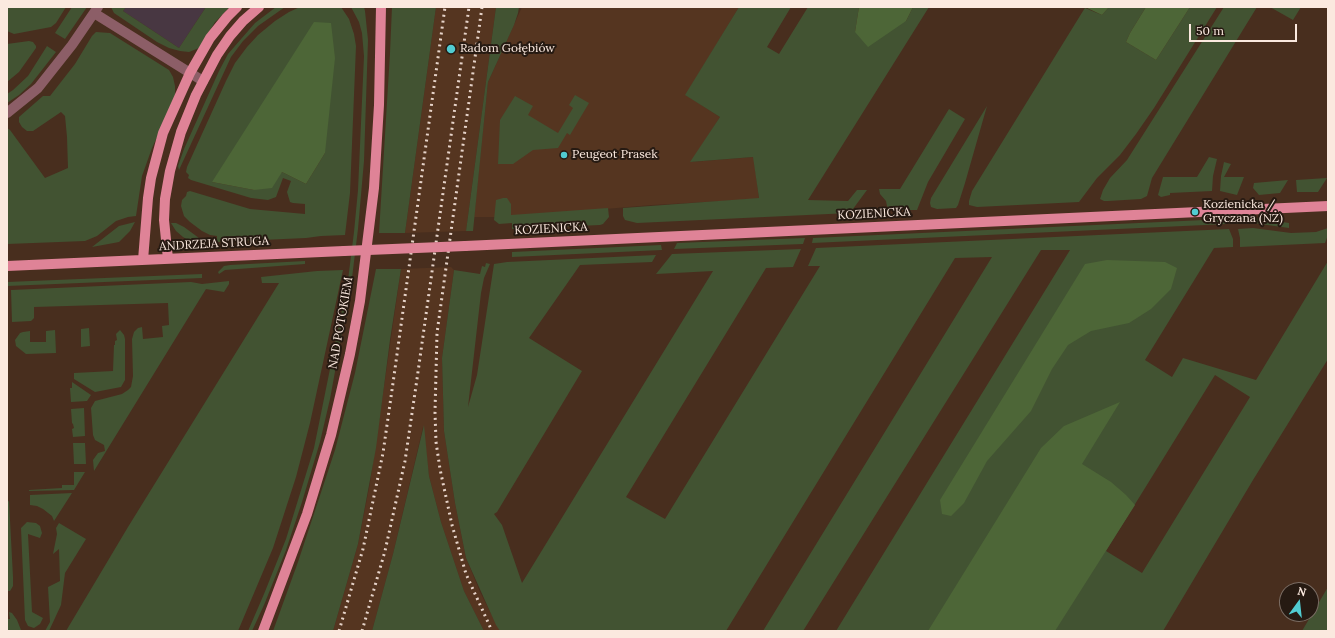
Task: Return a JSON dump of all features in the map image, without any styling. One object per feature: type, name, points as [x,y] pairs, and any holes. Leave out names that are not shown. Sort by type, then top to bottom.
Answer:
[{"type":"main road","points":[[143,260],[146,208],[151,178],[163,133],[190,73],[210,38],[237,7]]},
{"type":"main road","points":[[168,258],[164,220],[165,199],[170,171],[181,132],[203,82],[217,55],[230,36],[243,21],[259,7]]},
{"type":"main road","name":"NAD POTOKIEM","points":[[263,631],[310,508],[331,435],[350,354],[360,300],[374,188],[379,105],[381,7]]},
{"type":"main road","name":"KOZIENICKA","points":[[422,247],[1328,206]]},
{"type":"main road","name":"ANDRZEJA STRUGA","points":[[7,266],[422,247]]},
{"type":"street","points":[[7,113],[38,88],[72,45],[96,10],[203,82]]},
{"type":"shaded area","points":[[126,7],[206,7],[179,48],[123,11]]},
{"type":"shaded area","points":[[436,7],[496,7],[466,231],[405,233]]},
{"type":"shaded area","points":[[522,7],[739,7],[686,95],[720,117],[691,162],[754,157],[759,199],[652,205],[511,217],[474,217],[488,82]]},
{"type":"shaded area","points":[[451,267],[454,270],[442,358],[444,431],[455,503],[466,558],[480,592],[500,631],[484,631],[464,591],[441,522],[429,476],[423,427],[393,554],[372,631],[333,631],[358,544],[370,483],[401,269]]},
{"type":"green space","points":[[7,7],[66,7],[56,23],[51,27],[14,34],[7,31]]},
{"type":"green space","points":[[72,7],[87,7],[65,39],[55,33]]},
{"type":"green space","points":[[111,7],[126,7],[123,11],[179,48],[206,7],[230,7],[215,22],[199,48],[189,52],[169,48],[157,42],[114,13]]},
{"type":"green space","points":[[276,7],[285,7],[258,26],[243,41],[231,57],[179,170],[178,166],[184,149],[228,54],[255,23]]},
{"type":"green space","points":[[300,7],[341,7],[349,19],[354,34],[356,46],[350,193],[345,235],[217,242],[217,236],[210,235],[202,231],[184,216],[181,206],[182,200],[186,196],[187,192],[190,191],[250,209],[305,214],[305,204],[290,202],[287,192],[291,181],[283,178],[276,197],[268,200],[251,198],[191,180],[188,178],[189,175],[186,172],[235,63],[258,35],[289,12]],"holes":[[[325,153],[306,184],[282,172],[254,190],[212,182]]]},
{"type":"green space","points":[[351,7],[364,7],[368,40],[364,161],[352,278],[330,399],[320,442],[286,550],[252,631],[248,631],[286,539],[314,448],[348,280],[358,190],[364,56],[362,33],[359,22]]},
{"type":"green space","points":[[392,7],[436,7],[405,233],[379,233],[390,53]]},
{"type":"green space","points":[[496,7],[519,7],[514,25],[488,82],[473,231],[466,231]]},
{"type":"green space","points":[[739,7],[791,7],[767,47],[779,54],[808,7],[859,7],[855,32],[906,21],[913,7],[929,7],[808,200],[848,201],[857,190],[867,190],[850,213],[637,223],[625,220],[623,216],[623,208],[759,198],[753,157],[690,162],[720,117],[685,95]]},
{"type":"green space","points":[[859,7],[913,7],[906,21],[868,47],[855,32]]},
{"type":"green space","points":[[1085,7],[1109,7],[1102,15]]},
{"type":"green space","points":[[1109,7],[1146,7],[1126,42],[1156,60],[1190,7],[1217,7],[1136,134],[1120,155],[1097,178],[1079,202],[977,207],[969,205],[972,191],[1085,8],[1102,15]]},
{"type":"green space","points":[[1146,7],[1190,7],[1156,60],[1126,42]]},
{"type":"green space","points":[[1224,7],[1257,7],[1152,178],[1147,196],[1141,199],[1104,201],[1100,199],[1110,178],[1127,160]]},
{"type":"green space","points":[[1270,7],[1301,7],[1293,20]]},
{"type":"green space","points":[[314,22],[331,23],[335,58],[325,153],[306,184],[282,172],[272,188],[254,190],[212,182]]},
{"type":"green space","points":[[96,32],[110,33],[169,70],[173,77],[175,86],[175,95],[172,104],[152,148],[142,176],[136,216],[116,221],[97,236],[85,241],[7,244],[7,128],[45,178],[68,168],[65,116],[61,112],[33,131],[27,131],[22,127],[19,122],[19,117],[43,96],[50,96],[75,64]]},
{"type":"green space","points":[[29,41],[33,42],[36,48],[19,72],[7,82],[7,44]]},
{"type":"green space","points":[[47,46],[56,52],[31,84],[7,103],[7,94],[28,76]]},
{"type":"green space","points":[[575,95],[589,103],[570,135],[567,133],[558,148],[533,150],[513,164],[498,164],[500,120],[515,96],[533,106],[528,115],[558,133],[573,108],[569,105]]},
{"type":"green space","points":[[987,106],[958,205],[956,208],[937,209],[931,207],[931,198]]},
{"type":"green space","points":[[949,109],[965,119],[928,182],[917,210],[891,210],[880,194],[879,189],[900,189]]},
{"type":"green space","points":[[1209,157],[1217,159],[1213,176],[1212,191],[1170,193],[1170,195],[1161,197],[1158,195],[1163,177],[1197,177]]},
{"type":"green space","points":[[1224,162],[1231,164],[1224,177],[1244,177],[1237,195],[1220,191]]},
{"type":"green space","points":[[1327,178],[1318,192],[1297,192],[1296,180]]},
{"type":"green space","points":[[1288,180],[1280,193],[1259,195],[1253,188],[1254,183]]},
{"type":"green space","points":[[507,198],[511,204],[511,215],[608,208],[609,217],[603,224],[600,225],[512,229],[512,223],[499,224],[494,220],[496,200]]},
{"type":"green space","points":[[1256,218],[1289,223],[1289,228],[1253,223],[1236,224],[1235,219]]},
{"type":"green space","points":[[1226,219],[1227,224],[812,243],[813,238]]},
{"type":"green space","points":[[135,222],[130,231],[119,242],[92,247],[119,226]]},
{"type":"green space","points":[[171,223],[176,223],[184,227],[199,238],[201,243],[191,242],[183,237],[176,231]]},
{"type":"green space","points":[[1253,228],[1291,233],[1316,232],[1328,228],[1328,235],[1325,243],[1240,247],[1238,229]]},
{"type":"green space","points":[[1229,229],[1233,239],[1233,247],[1214,248],[1145,360],[1172,377],[1183,358],[1256,380],[1328,261],[1328,359],[1253,480],[1163,631],[836,631],[1070,250],[1041,250],[803,631],[763,631],[992,257],[955,258],[726,631],[500,631],[466,558],[455,503],[444,431],[442,358],[454,270],[480,274],[482,266],[485,267],[486,263],[490,264],[484,278],[481,293],[468,407],[477,375],[494,264],[507,262],[656,255],[652,262],[580,265],[529,338],[582,371],[497,512],[494,514],[502,525],[522,583],[713,271],[656,274],[672,254],[801,249],[793,267],[766,268],[626,497],[665,519],[820,266],[808,266],[816,248]],"holes":[[[1215,375],[1250,397],[1142,573],[1106,551]]]},
{"type":"green space","points":[[805,238],[803,244],[674,249],[677,243]]},
{"type":"green space","points":[[661,245],[662,250],[512,257],[512,252]]},
{"type":"green space","points":[[1107,260],[1165,262],[1177,268],[1171,289],[1151,309],[1129,323],[1091,331],[1068,345],[1052,369],[1031,411],[987,461],[964,503],[951,516],[942,514],[940,500],[1085,264]]},
{"type":"green space","points":[[305,261],[305,264],[225,270],[219,274],[218,272],[224,266],[230,265]]},
{"type":"green space","points":[[376,269],[401,269],[376,448],[358,544],[333,631],[273,631],[298,562],[335,450],[355,373]]},
{"type":"green space","points":[[343,270],[310,423],[296,477],[273,548],[238,631],[66,631],[128,527],[279,283],[262,283],[261,277],[317,271]]},
{"type":"green space","points":[[202,274],[202,278],[7,286],[7,282]]},
{"type":"green space","points":[[229,281],[229,284],[224,292],[206,289],[94,471],[93,460],[98,453],[105,451],[104,445],[95,440],[93,435],[91,408],[95,401],[122,394],[131,387],[133,376],[132,339],[134,332],[138,328],[142,327],[143,339],[163,337],[162,326],[169,325],[168,303],[34,307],[34,318],[31,321],[12,322],[11,290],[191,282],[202,284]]},
{"type":"green space","points":[[89,328],[90,346],[81,347],[81,329]]},
{"type":"green space","points":[[55,330],[56,353],[26,354],[16,346],[15,340],[20,333],[30,331],[30,342],[46,342],[46,331]]},
{"type":"green space","points":[[120,330],[125,339],[125,380],[121,387],[95,392],[74,379],[74,373],[113,371],[114,345],[115,341],[117,340],[116,334]]},
{"type":"green space","points":[[72,382],[91,395],[87,401],[71,402],[70,388],[72,388]]},
{"type":"green space","points":[[1120,402],[1082,464],[1111,482],[1135,505],[1055,631],[928,631],[1041,448],[1064,426]]},
{"type":"green space","points":[[84,408],[85,436],[73,437],[72,429],[74,428],[71,409]]},
{"type":"green space","points":[[424,425],[429,476],[441,522],[464,591],[484,631],[372,631],[393,554]]},
{"type":"green space","points":[[73,443],[85,443],[86,464],[74,464]]},
{"type":"green space","points":[[74,472],[85,472],[74,490],[29,491],[62,488],[62,485],[74,485]]},
{"type":"green space","points":[[72,493],[54,521],[52,516],[43,509],[30,505],[30,495]]},
{"type":"green space","points":[[9,501],[13,586],[10,591],[7,591],[7,502]]},
{"type":"green space","points":[[27,522],[36,523],[40,526],[42,533],[40,538],[28,534],[32,612],[43,618],[40,624],[34,628],[28,626],[25,620],[21,528]]},
{"type":"green space","points":[[59,523],[86,539],[65,573],[61,605],[49,631],[45,631],[50,622],[48,587],[60,581],[59,549],[53,554],[57,534],[56,528]]},
{"type":"green space","points":[[1328,587],[1328,631],[1302,631],[1307,622],[1319,622],[1319,602]]},
{"type":"green space","points":[[9,612],[12,613],[23,631],[7,631],[7,619],[10,619]]},
{"type":"railway","points":[[339,631],[363,549],[383,453],[445,7]]},
{"type":"railway","points":[[362,631],[385,551],[405,461],[469,7]]},
{"type":"railway","points":[[482,7],[437,333],[435,412],[436,442],[440,469],[452,525],[466,574],[492,631]]},
{"type":"place","name":"Radom Gołębiów","points":[[451,49]]},
{"type":"place","name":"Peugeot Prasek","points":[[564,155]]},
{"type":"place","name":"Kozienicka / Gryczana (NŻ)","points":[[1195,212]]}]
